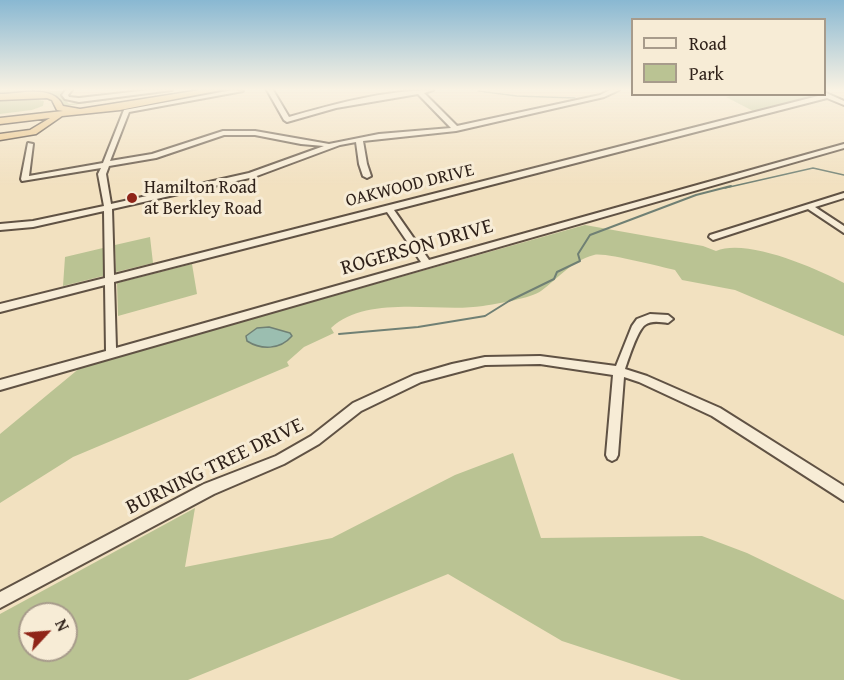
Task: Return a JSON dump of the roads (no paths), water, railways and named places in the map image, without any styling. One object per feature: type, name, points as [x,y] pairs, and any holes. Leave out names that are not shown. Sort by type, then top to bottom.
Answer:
[{"type":"highway","points":[[0,136],[28,132],[43,122]]},
{"type":"highway","points":[[0,136],[30,134],[49,122]]},
{"type":"street","points":[[111,353],[108,207],[103,185],[104,164],[122,122]]},
{"type":"street","points":[[278,137],[288,127],[287,122]]},
{"type":"street","points":[[449,122],[456,129]]},
{"type":"street","points":[[30,144],[25,179],[165,153],[223,133],[239,132],[320,145],[456,129],[488,122]]},
{"type":"street","name":"OAKWOOD DRIVE","points":[[0,308],[723,122]]},
{"type":"street","points":[[359,139],[367,176]]},
{"type":"street","points":[[301,142],[302,157]]},
{"type":"street","points":[[0,227],[29,225],[250,174],[338,143]]},
{"type":"street","name":"ROGERSON DRIVE","points":[[0,385],[844,146]]},
{"type":"street","points":[[713,237],[844,195]]},
{"type":"street","points":[[808,206],[844,230]]},
{"type":"street","points":[[389,208],[427,264]]},
{"type":"street","points":[[612,455],[619,371],[636,329],[641,322],[659,317],[668,319]]},
{"type":"street","name":"BURNING TREE DRIVE","points":[[0,600],[209,489],[280,460],[315,440],[357,408],[418,378],[452,368],[502,360],[540,360],[619,371],[677,393],[717,412],[844,494]]},
{"type":"waterway","points":[[725,188],[813,168],[844,175]]},
{"type":"waterway","points":[[339,334],[418,327],[485,316],[509,301],[554,279],[557,272],[580,261],[578,254],[590,235],[696,195],[731,186]]},
{"type":"place","name":"Hamilton Road at Berkley Road","points":[[132,198]]}]
